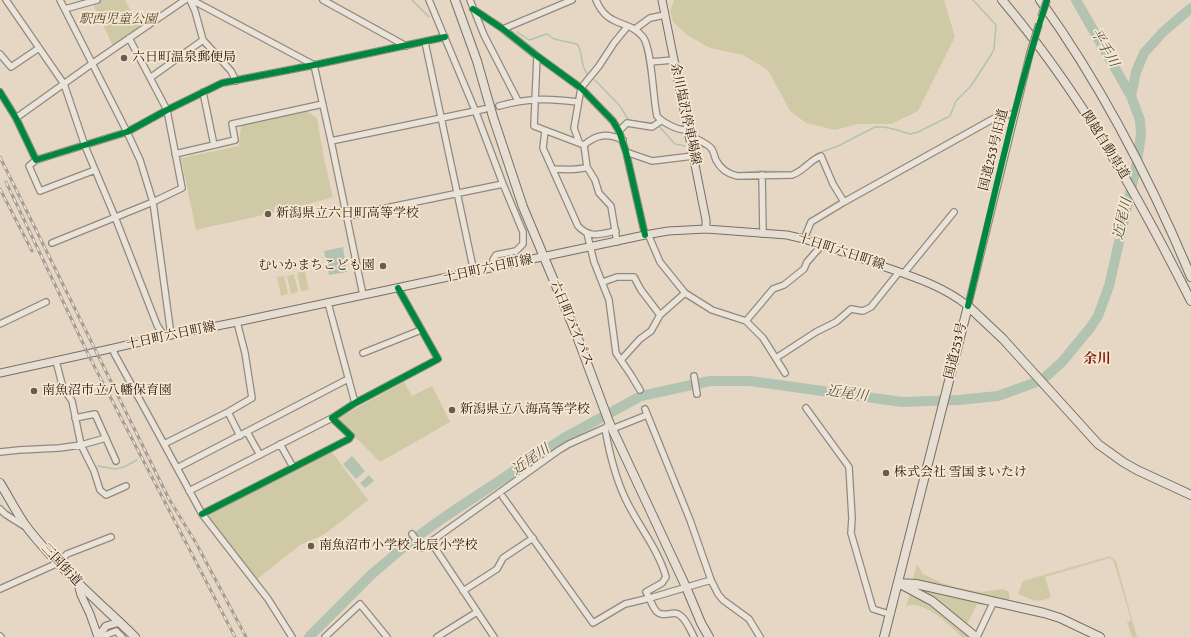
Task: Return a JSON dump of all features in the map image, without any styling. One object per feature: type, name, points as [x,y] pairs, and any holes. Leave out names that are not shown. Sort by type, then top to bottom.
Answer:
[{"type":"highway","name":"六日町バイパス","points":[[455,0],[477,61],[493,117],[523,208],[578,338],[609,426],[686,587],[701,623],[710,637]]},
{"type":"highway","name":"関越自動車道","points":[[1002,0],[1060,74],[1096,129],[1137,197],[1191,301]]},
{"type":"highway","name":"関越自動車道","points":[[1040,0],[1099,89],[1128,141],[1191,277]]},
{"type":"highway","name":"国道253号","points":[[884,637],[968,306],[1003,339],[1087,433],[1111,454],[1137,470],[1191,495]]},
{"type":"highway","name":"三国街道","points":[[0,483],[28,529],[78,584],[135,637]]},
{"type":"highway","points":[[898,582],[916,584],[994,601],[1060,618],[1100,637]]},
{"type":"highway","points":[[898,582],[932,601],[976,637]]},
{"type":"main road","name":"余川塩沢停車場線","points":[[662,0],[706,220],[706,229]]},
{"type":"main road","name":"十日町六日町線","points":[[0,373],[167,336],[668,231],[706,229],[787,235],[804,239],[920,278],[958,297],[968,306]]},
{"type":"main road","points":[[78,584],[81,596],[90,614],[98,637]]},
{"type":"main road","points":[[98,637],[106,626],[120,622]]},
{"type":"street","points":[[6,0],[64,84],[85,146],[115,217],[157,325],[167,336]]},
{"type":"street","points":[[60,0],[93,63],[140,160],[153,202],[167,336]]},
{"type":"street","points":[[65,9],[97,0]]},
{"type":"street","points":[[16,118],[129,38],[186,0]]},
{"type":"street","points":[[191,0],[203,40],[231,71],[236,81]]},
{"type":"street","points":[[191,0],[314,66],[363,295]]},
{"type":"street","points":[[323,0],[406,46]]},
{"type":"street","points":[[429,0],[475,110],[523,232],[523,244],[516,251],[496,255],[493,260],[494,267]]},
{"type":"street","points":[[470,0],[484,35],[518,101]]},
{"type":"street","points":[[503,29],[572,0]]},
{"type":"street","points":[[596,0],[604,14],[612,20],[635,29],[647,43],[657,116],[661,121],[689,132],[706,144],[712,149],[716,160],[730,175],[792,175],[798,173],[816,158],[821,156],[833,184],[844,202]]},
{"type":"street","name":"国道253号旧道","points":[[968,306],[1014,114],[1030,53],[1047,0]]},
{"type":"street","points":[[474,9],[581,88],[620,131],[646,235],[660,262],[685,293],[712,310],[746,321],[763,338],[785,373]]},
{"type":"street","points":[[635,29],[650,18],[665,15]]},
{"type":"street","points":[[617,242],[611,206],[599,193],[595,180],[587,167],[582,144],[574,128],[581,88],[627,27]]},
{"type":"street","points":[[95,170],[40,191],[30,166],[36,160],[127,132],[167,110],[222,83],[314,66],[445,37]]},
{"type":"street","points":[[52,243],[153,202],[182,188],[167,110],[129,38]]},
{"type":"street","points":[[150,78],[203,40]]},
{"type":"street","points":[[425,42],[474,272]]},
{"type":"street","points":[[0,54],[11,67],[39,48]]},
{"type":"street","points":[[537,56],[534,126],[582,144],[603,135],[611,135],[622,140]]},
{"type":"street","points":[[650,62],[674,60]]},
{"type":"street","points":[[0,92],[16,118],[36,160]]},
{"type":"street","points":[[203,92],[214,145]]},
{"type":"street","points":[[499,106],[534,99],[578,102]]},
{"type":"street","points":[[175,154],[235,140],[232,124],[323,104]]},
{"type":"street","points":[[331,141],[485,109]]},
{"type":"street","points":[[804,239],[811,222],[844,202],[1000,115],[1014,114]]},
{"type":"street","points":[[620,131],[627,123],[652,127],[661,121]]},
{"type":"street","points":[[545,131],[543,148],[578,226],[587,233],[596,235],[616,231]]},
{"type":"street","points":[[626,152],[652,161],[693,156]]},
{"type":"street","points":[[553,169],[572,170],[587,167]]},
{"type":"street","points":[[762,175],[763,234]]},
{"type":"street","points":[[347,216],[503,184]]},
{"type":"street","points":[[776,358],[816,332],[836,322],[851,309],[863,311],[871,307],[954,212]]},
{"type":"street","points":[[587,233],[594,262],[609,300],[616,353],[640,390]]},
{"type":"street","points":[[746,321],[773,289],[784,285],[804,269],[807,262],[822,245]]},
{"type":"street","points":[[603,282],[617,277],[634,277],[641,290],[660,314]]},
{"type":"street","points":[[189,491],[332,418],[355,403],[438,359],[398,288]]},
{"type":"street","points":[[621,360],[656,324],[660,314],[685,293]]},
{"type":"street","points":[[0,324],[46,302]]},
{"type":"street","points":[[328,303],[355,403]]},
{"type":"street","points":[[164,444],[228,412],[252,398],[245,353],[237,322]]},
{"type":"street","points":[[363,353],[421,330]]},
{"type":"street","points":[[114,348],[114,353],[202,514],[268,599],[292,637]]},
{"type":"street","points":[[56,361],[63,388],[72,401],[81,445],[94,472],[100,490],[106,495],[126,486]]},
{"type":"street","points":[[694,376],[697,394]]},
{"type":"street","points":[[177,468],[348,379]]},
{"type":"street","points":[[806,408],[849,467],[852,518],[851,533],[873,609],[890,614]]},
{"type":"street","points":[[645,409],[690,520],[711,580],[718,594],[723,600],[749,619],[760,637]]},
{"type":"street","points":[[228,412],[240,436]]},
{"type":"street","points":[[75,418],[95,414],[116,461]]},
{"type":"street","points":[[413,534],[422,548],[559,450],[609,426],[647,415]]},
{"type":"street","points":[[202,514],[349,439],[351,436],[332,418]]},
{"type":"street","points":[[609,426],[612,460],[619,485],[652,546],[666,576],[662,583],[646,592],[656,611],[664,615],[674,613],[681,617],[694,637]]},
{"type":"street","points":[[247,432],[260,455]]},
{"type":"street","points":[[0,452],[59,448],[81,445],[106,438]]},
{"type":"street","points":[[280,444],[293,467]]},
{"type":"street","points":[[503,497],[593,623],[625,604],[711,580]]},
{"type":"street","points":[[0,509],[28,529]]},
{"type":"street","points":[[0,589],[58,563],[67,554],[111,537]]},
{"type":"street","points":[[463,591],[497,569],[503,558],[533,538]]},
{"type":"street","points":[[431,542],[494,637]]},
{"type":"street","points":[[976,637],[994,601]]},
{"type":"street","points":[[325,637],[360,604],[387,637]]},
{"type":"street","points":[[437,637],[477,612]]},
{"type":"street","points":[[105,637],[106,635],[116,631],[122,637]]},
{"type":"green space","name":"駅西児童公園","points":[[97,0],[125,0],[141,30],[114,48],[92,2]]},
{"type":"green space","points":[[674,0],[944,0],[955,37],[918,111],[891,124],[858,124],[835,130],[806,123],[790,111],[768,70],[743,55],[710,48],[687,35],[673,22],[670,11]]},
{"type":"green space","points":[[305,110],[317,118],[324,159],[333,197],[282,211],[196,230],[181,158],[239,146],[241,126]]},
{"type":"green space","points":[[305,271],[309,290],[301,291],[297,273]]},
{"type":"green space","points":[[294,274],[298,292],[291,294],[287,276]]},
{"type":"green space","points":[[284,276],[288,294],[281,296],[277,277]]},
{"type":"green space","points":[[404,382],[412,396],[432,386],[450,422],[380,462],[337,419]]},
{"type":"green space","points":[[331,451],[368,500],[325,534],[300,545],[257,579],[207,516]]},
{"type":"green space","points":[[1110,556],[1116,561],[1137,637],[1132,637],[1127,622],[1131,620],[1114,562],[1110,558],[1045,577],[1051,597],[1046,599],[1037,601],[1018,594],[1023,581]]},
{"type":"green space","points":[[917,564],[923,574],[942,583],[981,592],[1003,589],[1008,591],[1010,597],[1009,600],[918,581],[913,579]]},
{"type":"green space","points":[[916,588],[958,598],[984,602],[983,605],[977,604],[967,624],[972,627],[971,630]]},
{"type":"green space","points":[[913,595],[925,601],[969,637],[962,637],[944,620],[929,610],[913,605],[906,606],[909,596]]},
{"type":"shaded area","points":[[343,247],[347,272],[329,275],[324,251]]},
{"type":"shaded area","points":[[352,456],[365,471],[356,479],[343,464]]},
{"type":"shaded area","points":[[369,475],[374,481],[365,488],[360,483]]},
{"type":"waterway","points":[[412,0],[429,17]]},
{"type":"waterway","points":[[716,156],[727,168],[735,173],[761,171],[791,172],[800,168],[816,154],[838,146],[875,127],[884,127],[910,134],[918,132],[950,116],[956,101],[971,86],[994,49],[996,25],[973,0]]},
{"type":"waterway","name":"平手川","points":[[1076,0],[1131,96]]},
{"type":"waterway","name":"近尾川","points":[[309,637],[372,574],[411,541],[564,438],[641,396],[710,381],[750,381],[902,402],[958,400],[998,396],[1042,380],[1062,362],[1098,316],[1109,286],[1136,168],[1141,135],[1140,120],[1131,96],[1136,72],[1144,53],[1163,32],[1191,8]]},
{"type":"waterway","points":[[517,32],[529,40],[547,34],[554,39],[577,44],[583,66],[587,74]]},
{"type":"waterway","points":[[595,80],[620,106],[629,121],[655,123]]},
{"type":"waterway","points":[[658,125],[675,144],[685,146]]},
{"type":"waterway","points":[[697,146],[707,148],[711,151]]},
{"type":"waterway","points":[[98,466],[115,469],[124,467],[137,460]]},
{"type":"railway","points":[[0,157],[169,499],[196,543],[246,637]]},
{"type":"railway","points":[[6,182],[90,358],[235,637]]},
{"type":"railway","points":[[0,189],[32,251]]},
{"type":"cycle path","points":[[968,306],[1004,152],[1024,76],[1047,0]]},
{"type":"cycle path","points":[[473,9],[503,29],[581,88],[613,121],[619,131],[626,152],[645,235]]},
{"type":"cycle path","points":[[0,92],[16,118],[36,160],[127,132],[167,110],[222,83],[445,37]]},
{"type":"cycle path","points":[[202,514],[349,439],[351,436],[332,418],[355,403],[438,359],[398,288]]},
{"type":"place","name":"六日町温泉郵便局","points":[[124,58]]},
{"type":"place","name":"新潟県立六日町高等学校","points":[[268,214]]},
{"type":"place","name":"むいかまちこども園","points":[[383,266]]},
{"type":"place","name":"南魚沼市立八幡保育園","points":[[34,391]]},
{"type":"place","name":"新潟県立八海高等学校","points":[[452,410]]},
{"type":"place","name":"株式会社 雪国まいたけ","points":[[886,473]]},
{"type":"place","name":"南魚沼市小学校 北辰小学校","points":[[311,546]]},
{"type":"district","name":"余川","points":[[1097,359]]}]
